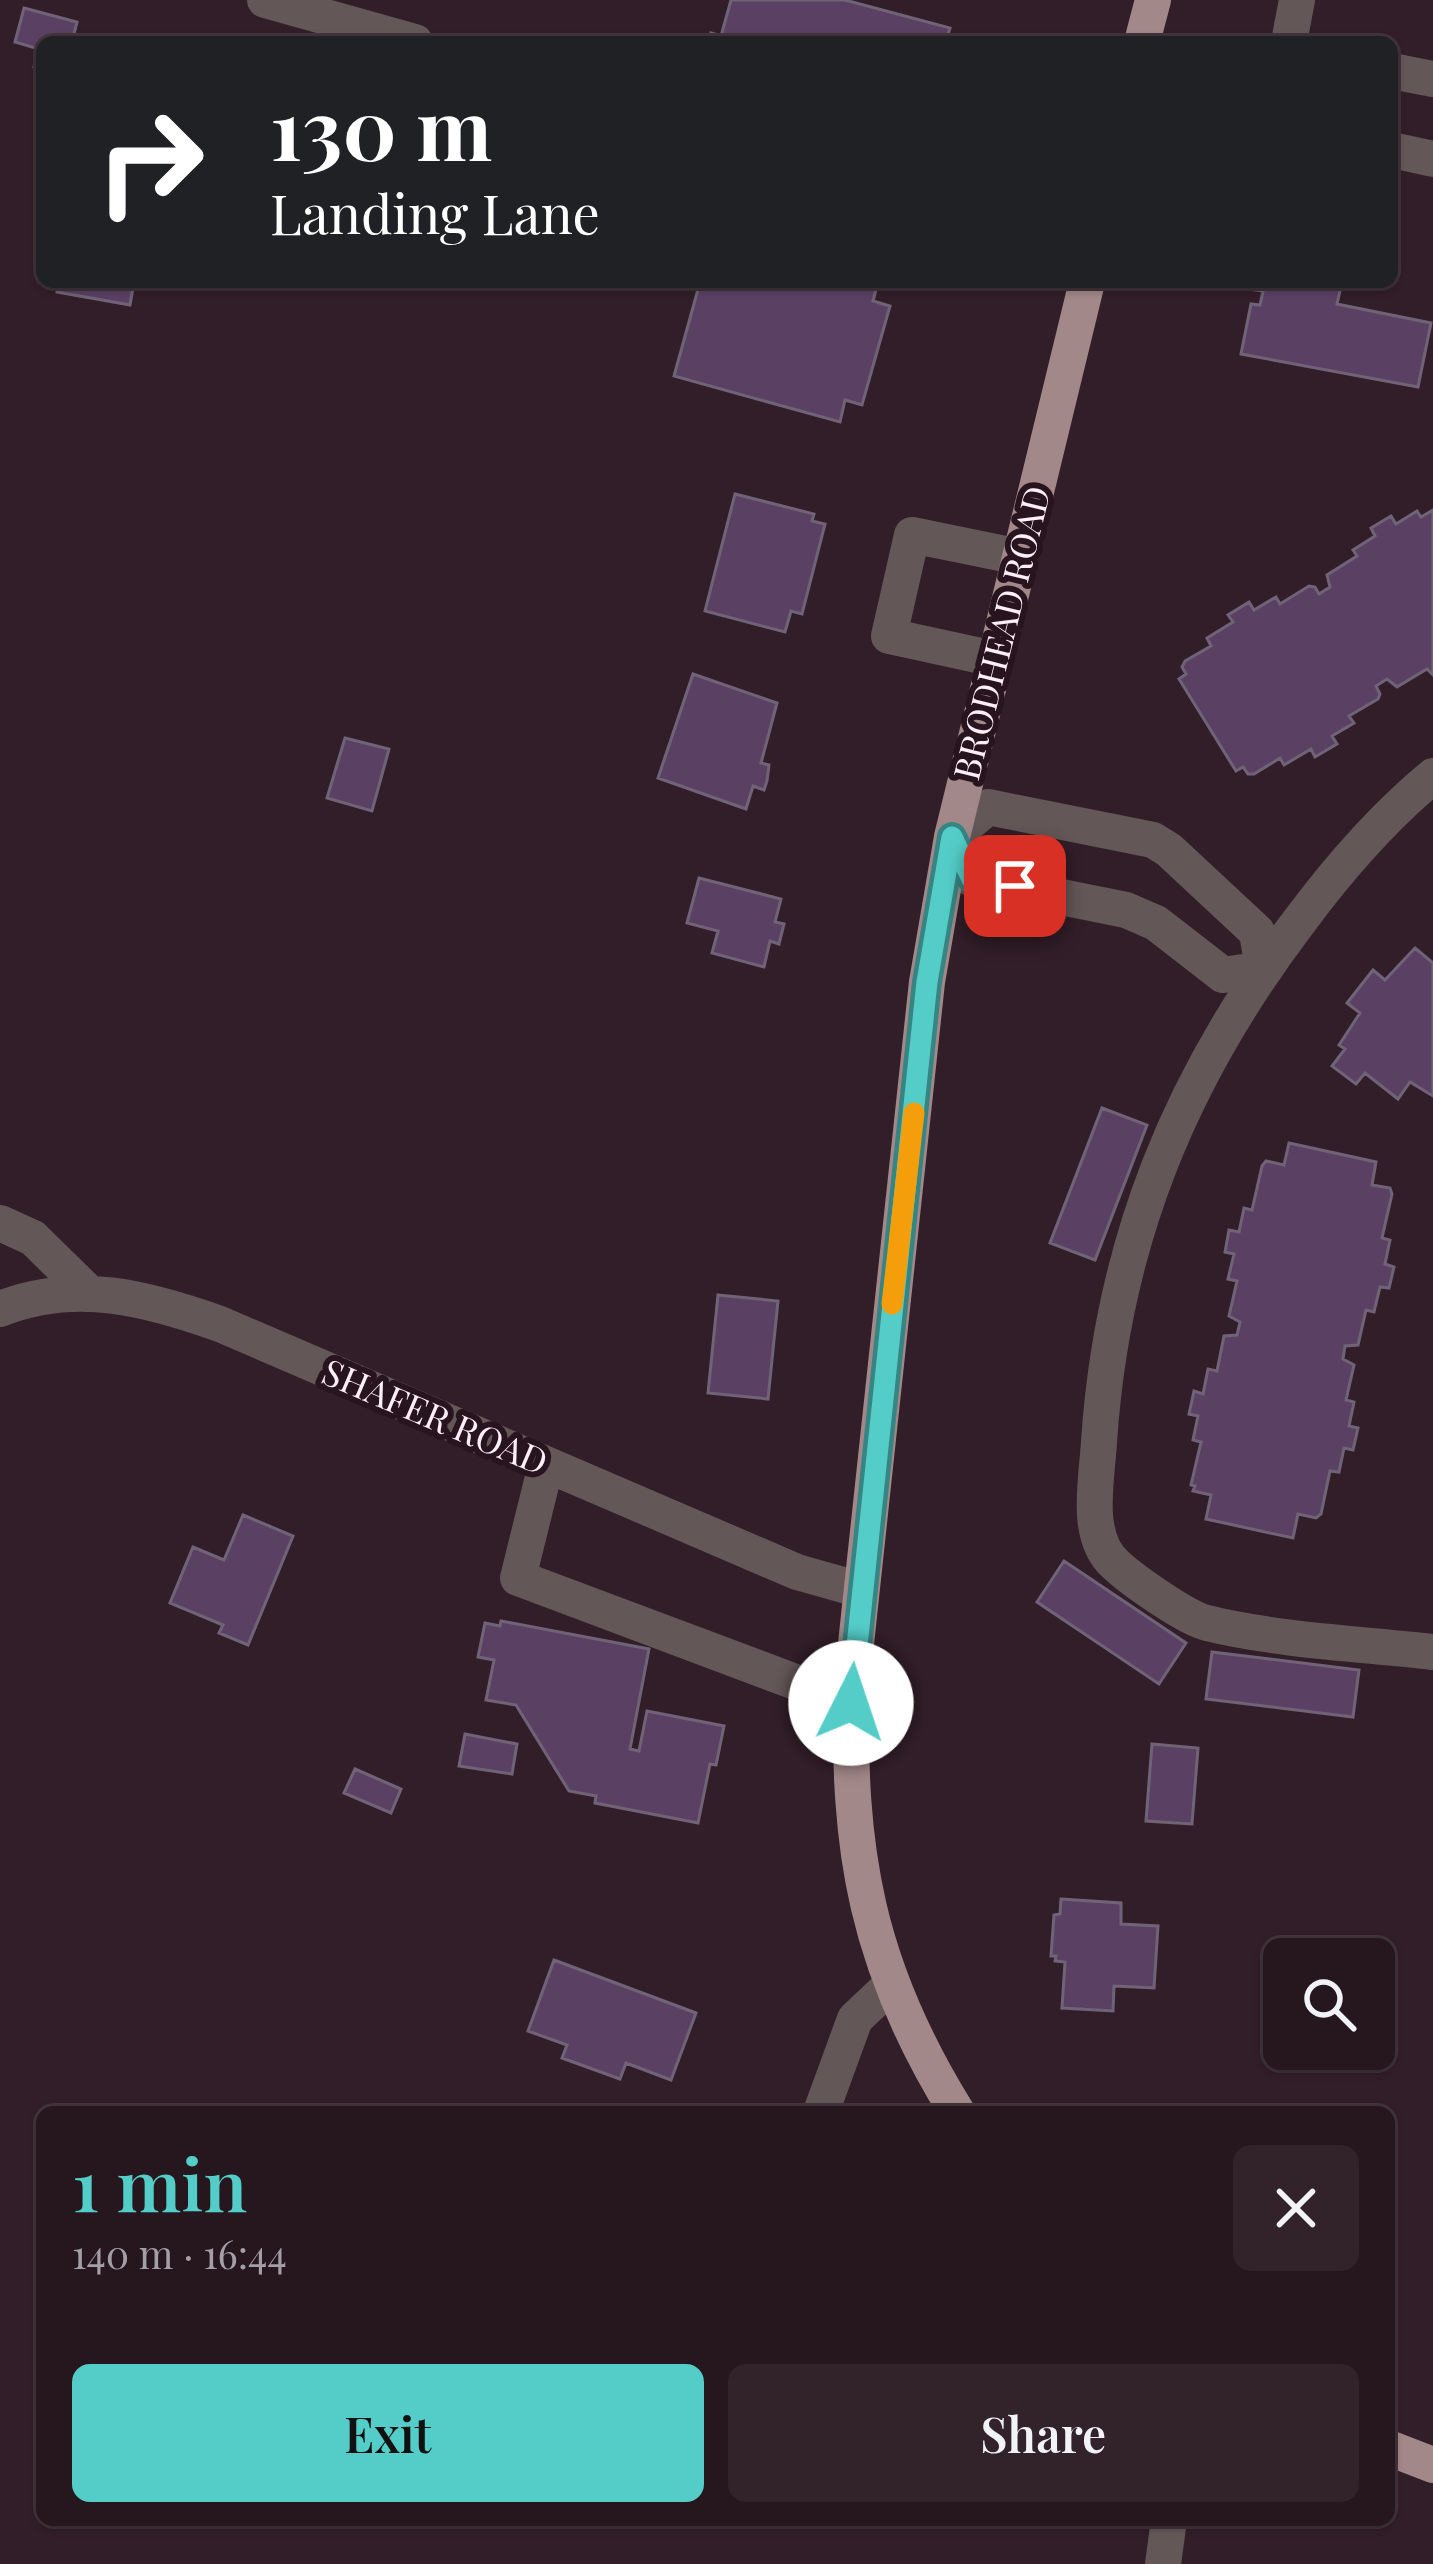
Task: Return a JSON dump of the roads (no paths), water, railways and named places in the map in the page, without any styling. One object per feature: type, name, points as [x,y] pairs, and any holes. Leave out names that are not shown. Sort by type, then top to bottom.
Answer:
[{"type":"main road","points":[[1144,36],[1153,0]]},
{"type":"main road","name":"BRODHEAD ROAD","points":[[954,2106],[918,2045],[867,1905],[853,1831],[848,1756],[851,1703],[927,982],[952,837],[1086,288]]},
{"type":"main road","points":[[1395,2450],[1433,2465]]},
{"type":"street","points":[[266,0],[394,36]]},
{"type":"street","points":[[1290,36],[1297,0]]},
{"type":"street","points":[[1398,71],[1433,79]]},
{"type":"street","points":[[1398,151],[1433,159]]},
{"type":"street","points":[[995,659],[889,636],[911,535],[1020,557]]},
{"type":"street","points":[[1433,776],[1398,805],[1338,871],[1263,969],[1196,1079],[1136,1228],[1115,1312],[1094,1521],[1112,1562],[1202,1622],[1433,1652]]},
{"type":"street","points":[[988,807],[1153,840],[1258,932],[1263,969],[1223,975],[1156,923],[1126,910],[972,879],[952,837],[988,807]]},
{"type":"street","points":[[0,1223],[33,1238],[88,1292]]},
{"type":"street","name":"SHAFER ROAD","points":[[0,1309],[54,1294],[88,1292],[159,1303],[220,1324],[797,1572],[861,1590]]},
{"type":"street","points":[[546,1465],[518,1578],[851,1703]]},
{"type":"street","points":[[823,2106],[854,2019],[892,1984]]},
{"type":"street","points":[[1163,2564],[1167,2526]]}]
